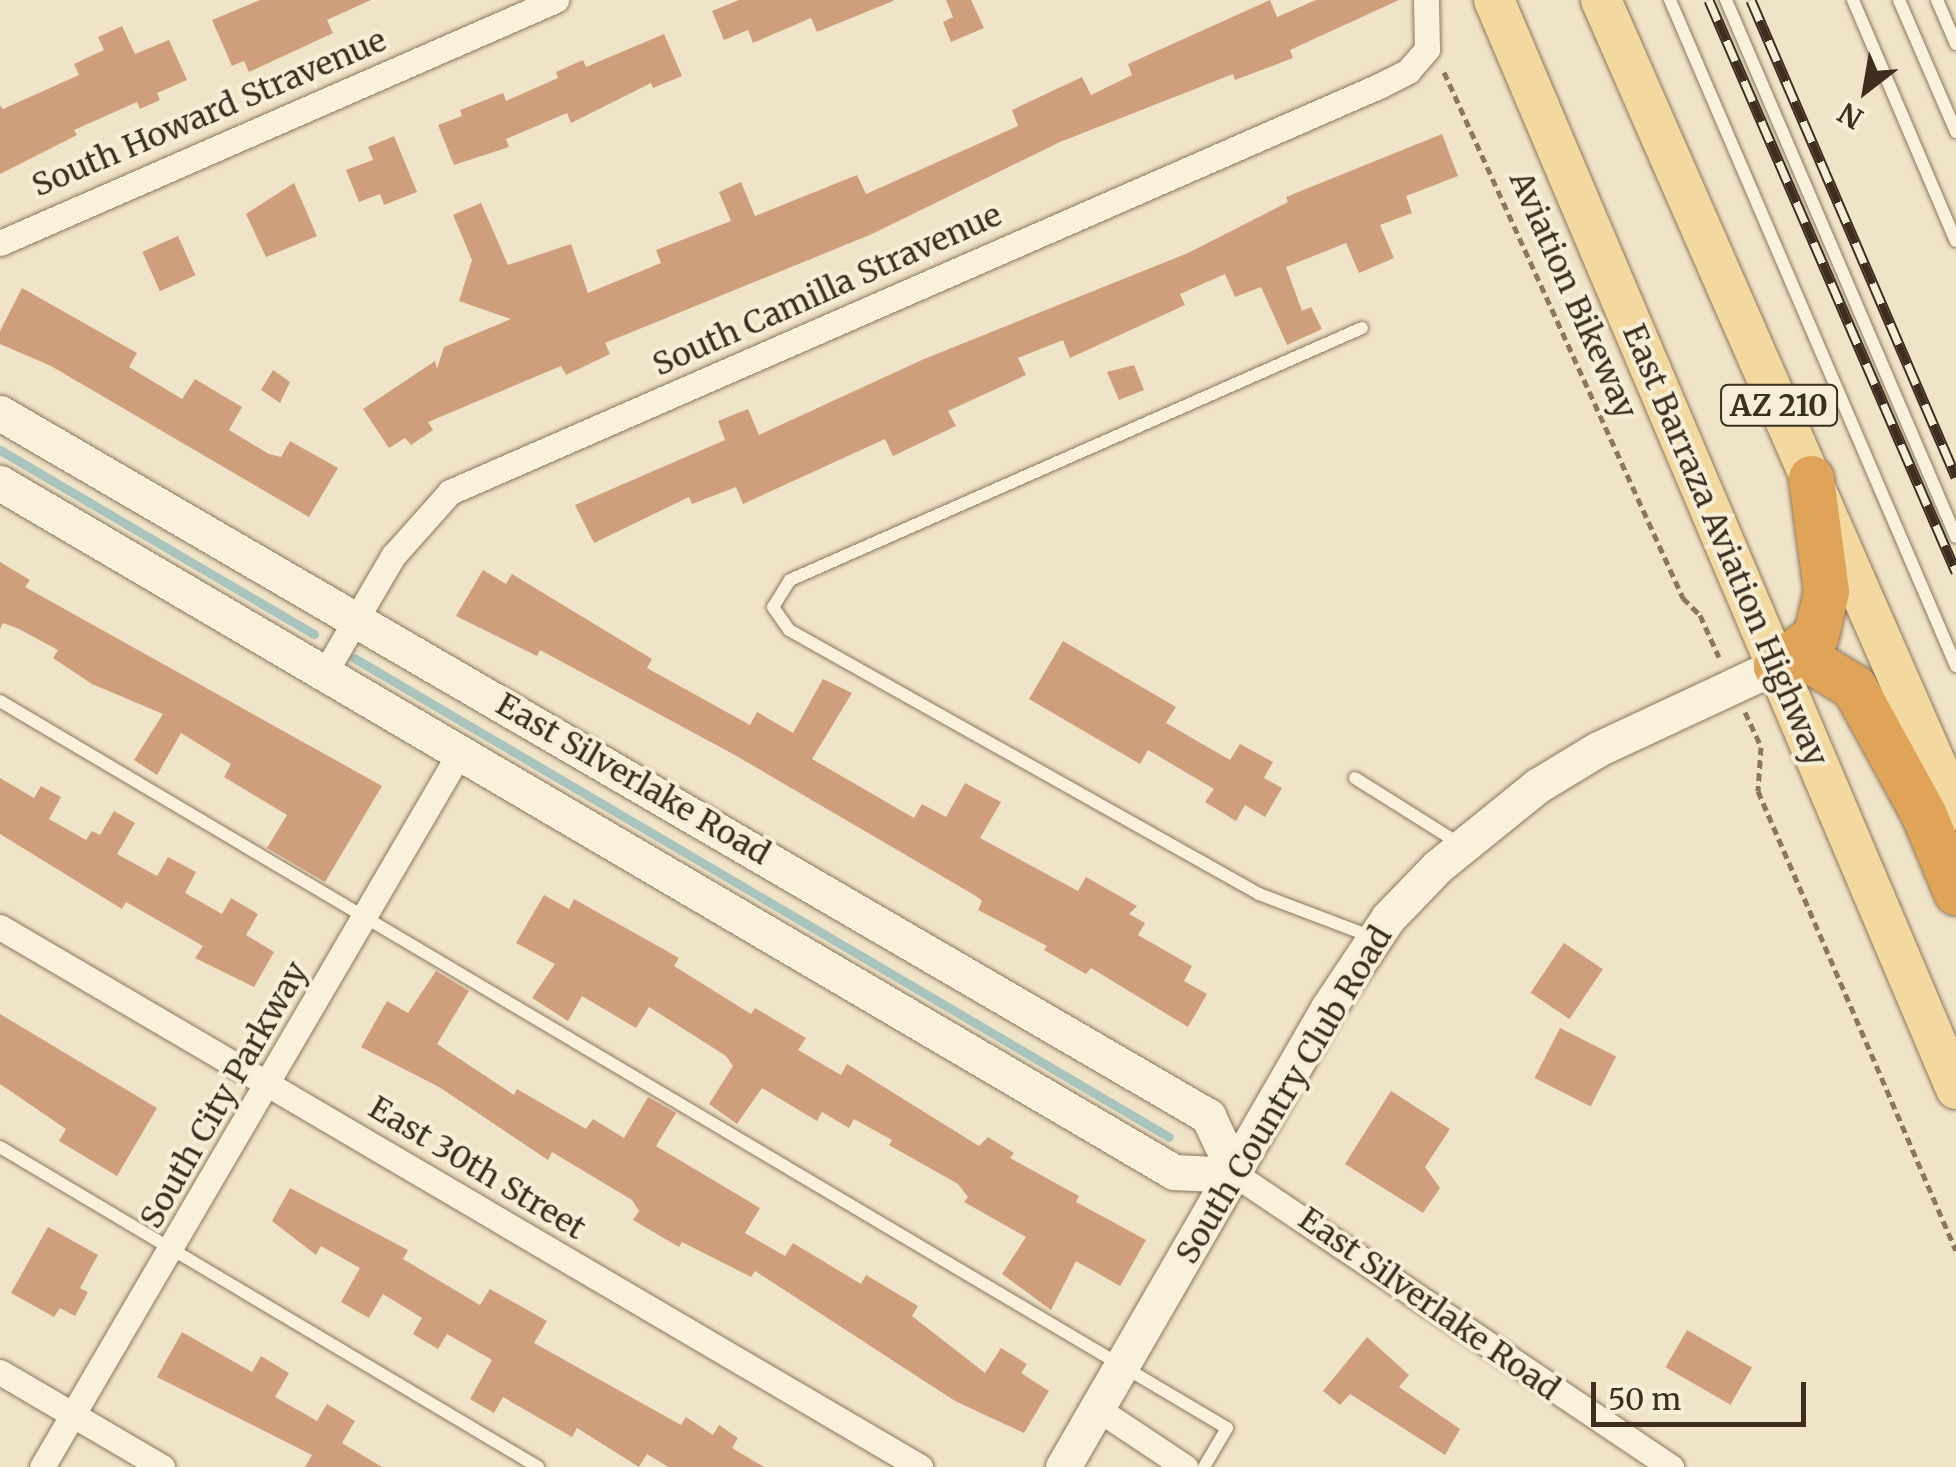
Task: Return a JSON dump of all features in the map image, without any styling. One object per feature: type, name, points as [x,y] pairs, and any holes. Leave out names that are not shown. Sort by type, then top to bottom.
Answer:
[{"type":"highway","points":[[1776,666],[1816,635],[1826,591],[1811,478]]},
{"type":"highway","points":[[1776,666],[1808,660],[1854,686],[1924,812],[1956,892]]},
{"type":"main road","name":"East Barraza Aviation Highway","points":[[1494,0],[1956,1089]]},
{"type":"main road","name":"AZ 210","points":[[1601,0],[1956,810]]},
{"type":"street","name":"South Howard Stravenue","points":[[0,243],[556,0]]},
{"type":"street","points":[[1426,0],[1428,49]]},
{"type":"street","name":"South Camilla Stravenue","points":[[324,674],[418,521],[450,492],[1379,86],[1408,71],[1428,49]]},
{"type":"street","name":"East Silverlake Road","points":[[0,412],[357,616],[1208,1116],[1228,1189]]},
{"type":"street","name":"East Silverlake Road","points":[[0,483],[1174,1172],[1228,1189],[1671,1467]]},
{"type":"street","name":"South Country Club Road","points":[[1063,1467],[1257,1140],[1328,1008],[1375,938],[1462,845],[1536,786],[1598,748],[1776,666]]},
{"type":"street","name":"South City Parkway","points":[[42,1467],[459,754]]},
{"type":"street","name":"East 30th Street","points":[[0,926],[920,1467]]},
{"type":"street","points":[[0,1372],[162,1467]]},
{"type":"street","points":[[1098,1409],[1185,1467]]},
{"type":"lane","points":[[1670,0],[1956,666]]},
{"type":"lane","points":[[1726,0],[1956,537]]},
{"type":"lane","points":[[1853,0],[1956,241]]},
{"type":"lane","points":[[1900,0],[1956,132]]},
{"type":"lane","points":[[1937,0],[1956,44]]},
{"type":"lane","points":[[1362,328],[790,580],[773,607],[789,630],[1258,894],[1375,938]]},
{"type":"lane","points":[[0,701],[1227,1428],[1204,1467]]},
{"type":"lane","points":[[1355,778],[1462,845]]},
{"type":"lane","points":[[0,1147],[538,1467]]},
{"type":"path","name":"Aviation Bikeway","points":[[1428,49],[1456,90],[1683,598],[1700,614]]},
{"type":"path","points":[[1761,747],[1758,791],[1956,1250]]},
{"type":"building","points":[[260,0],[371,0],[327,20],[333,33],[249,72],[244,61],[232,66],[212,20]]},
{"type":"building","points":[[739,0],[893,1],[817,32],[811,18],[753,43],[748,30],[724,40],[712,11]]},
{"type":"building","points":[[946,0],[971,0],[984,28],[951,42],[943,22],[953,17]]},
{"type":"building","points":[[1270,0],[1277,17],[1316,0],[1399,0],[1290,50],[1293,58],[1235,80],[1233,74],[1060,142],[872,234],[605,343],[610,354],[566,375],[561,366],[428,422],[433,430],[411,445],[405,438],[389,448],[363,409],[435,361],[437,369],[444,347],[511,319],[459,301],[472,260],[453,215],[481,203],[508,265],[571,244],[588,293],[661,263],[656,250],[731,221],[719,192],[741,182],[755,216],[857,175],[866,194],[1018,126],[1012,110],[1082,77],[1091,95],[1132,75],[1128,64]]},
{"type":"building","points":[[122,26],[135,54],[169,40],[187,80],[157,93],[160,100],[140,109],[137,102],[74,130],[77,135],[0,174],[0,105],[3,109],[79,75],[74,64],[104,50],[98,37]]},
{"type":"building","points":[[664,34],[682,76],[653,88],[651,83],[571,123],[567,113],[506,139],[509,147],[454,165],[438,125],[462,116],[460,110],[503,93],[506,101],[558,78],[556,72],[583,60],[586,67]]},
{"type":"building","points":[[1442,134],[1458,176],[1406,196],[1412,213],[1380,225],[1394,258],[1359,273],[1346,243],[1286,267],[1302,311],[1311,307],[1322,329],[1287,345],[1261,287],[1235,297],[1225,274],[1180,294],[1185,305],[1070,358],[1063,340],[1018,358],[1026,375],[948,411],[956,426],[893,456],[885,439],[743,504],[736,487],[692,504],[689,497],[594,543],[575,505],[725,440],[718,421],[748,409],[759,435],[924,359],[1188,253],[1288,202],[1286,197]]},
{"type":"building","points":[[394,136],[417,192],[384,205],[380,194],[359,202],[346,170],[373,160],[368,147]]},
{"type":"building","points":[[294,183],[317,236],[266,257],[246,214]]},
{"type":"building","points":[[178,236],[195,275],[160,291],[142,252]]},
{"type":"building","points":[[22,288],[137,353],[129,367],[182,399],[195,379],[242,407],[229,430],[269,454],[281,457],[290,441],[338,468],[309,517],[51,366],[0,344],[0,331]]},
{"type":"building","points":[[1134,365],[1144,390],[1119,400],[1107,372]]},
{"type":"building","points":[[273,370],[290,382],[280,403],[261,390]]},
{"type":"building","points":[[0,562],[30,580],[25,587],[382,786],[325,882],[267,848],[287,815],[224,777],[231,764],[181,733],[157,775],[134,760],[163,714],[92,684],[53,658],[58,650],[19,629],[3,623],[0,629]]},
{"type":"building","points":[[483,570],[506,584],[512,574],[652,659],[647,668],[750,725],[757,712],[793,733],[823,679],[852,693],[812,759],[914,818],[922,804],[946,817],[965,783],[1001,802],[980,838],[1078,891],[1086,877],[1137,906],[1129,914],[1145,923],[1138,935],[1192,966],[1184,981],[1207,994],[1188,1027],[1091,968],[1086,974],[1044,950],[1047,946],[978,910],[982,901],[976,896],[733,754],[540,650],[537,656],[456,616]]},
{"type":"building","points":[[1063,641],[1176,707],[1166,723],[1230,760],[1240,744],[1273,762],[1264,778],[1282,788],[1265,817],[1245,805],[1236,821],[1205,802],[1214,789],[1148,750],[1140,764],[1029,699]]},
{"type":"building","points":[[0,778],[34,798],[41,786],[61,797],[49,819],[86,840],[92,831],[100,835],[114,811],[135,823],[117,854],[157,876],[168,857],[196,872],[185,893],[222,914],[231,898],[258,914],[246,935],[274,952],[254,987],[195,958],[203,946],[126,902],[122,909],[0,834]]},
{"type":"building","points":[[544,895],[569,909],[574,899],[679,958],[674,966],[751,1014],[755,1008],[806,1038],[798,1050],[841,1075],[847,1064],[979,1146],[988,1137],[1014,1153],[1010,1158],[1079,1196],[1076,1202],[1146,1240],[1120,1286],[1076,1261],[1051,1310],[1002,1274],[1026,1237],[964,1202],[968,1197],[958,1184],[889,1145],[892,1140],[854,1119],[849,1128],[822,1112],[817,1121],[762,1088],[737,1124],[709,1104],[733,1066],[726,1056],[649,1007],[636,1028],[582,996],[568,1021],[532,998],[555,964],[516,943]]},
{"type":"building","points":[[1564,943],[1603,969],[1569,1019],[1530,993]]},
{"type":"building","points":[[436,971],[469,991],[437,1044],[514,1095],[517,1089],[586,1129],[593,1119],[624,1138],[648,1097],[676,1113],[656,1146],[760,1208],[745,1233],[785,1256],[793,1243],[861,1284],[866,1275],[918,1306],[912,1316],[985,1373],[1001,1348],[1027,1364],[1021,1373],[1049,1391],[1024,1433],[955,1401],[755,1271],[751,1277],[682,1242],[679,1247],[633,1220],[639,1211],[632,1200],[552,1152],[548,1160],[439,1087],[361,1047],[387,1001],[408,1013]]},
{"type":"building","points":[[0,1014],[157,1108],[117,1176],[59,1141],[66,1129],[0,1084]]},
{"type":"building","points":[[1560,1028],[1616,1057],[1591,1106],[1535,1078]]},
{"type":"building","points":[[1391,1091],[1450,1129],[1425,1167],[1440,1188],[1423,1213],[1345,1164]]},
{"type":"building","points":[[290,1188],[408,1250],[403,1259],[480,1305],[490,1289],[547,1321],[534,1343],[681,1425],[686,1417],[713,1435],[719,1425],[738,1438],[732,1448],[764,1467],[668,1467],[647,1454],[639,1467],[577,1428],[572,1437],[503,1397],[494,1413],[470,1399],[492,1360],[447,1334],[438,1349],[413,1334],[422,1318],[383,1294],[369,1318],[341,1302],[360,1268],[321,1246],[316,1255],[272,1221]]},
{"type":"building","points":[[48,1227],[98,1255],[80,1288],[88,1292],[75,1316],[60,1308],[54,1317],[11,1293]]},
{"type":"building","points":[[1687,1330],[1752,1368],[1730,1405],[1666,1367]]},
{"type":"building","points":[[182,1332],[252,1372],[261,1356],[289,1373],[275,1397],[317,1421],[327,1404],[355,1421],[342,1443],[382,1467],[305,1467],[312,1455],[157,1377]]},
{"type":"building","points":[[1367,1337],[1409,1375],[1399,1387],[1460,1429],[1445,1455],[1350,1394],[1340,1405],[1323,1391]]},
{"type":"waterway","points":[[0,450],[314,634]]},
{"type":"waterway","points":[[354,658],[1169,1137]]},
{"type":"railway","points":[[1709,0],[1956,572]]},
{"type":"railway","points":[[1751,0],[1956,477]]}]
